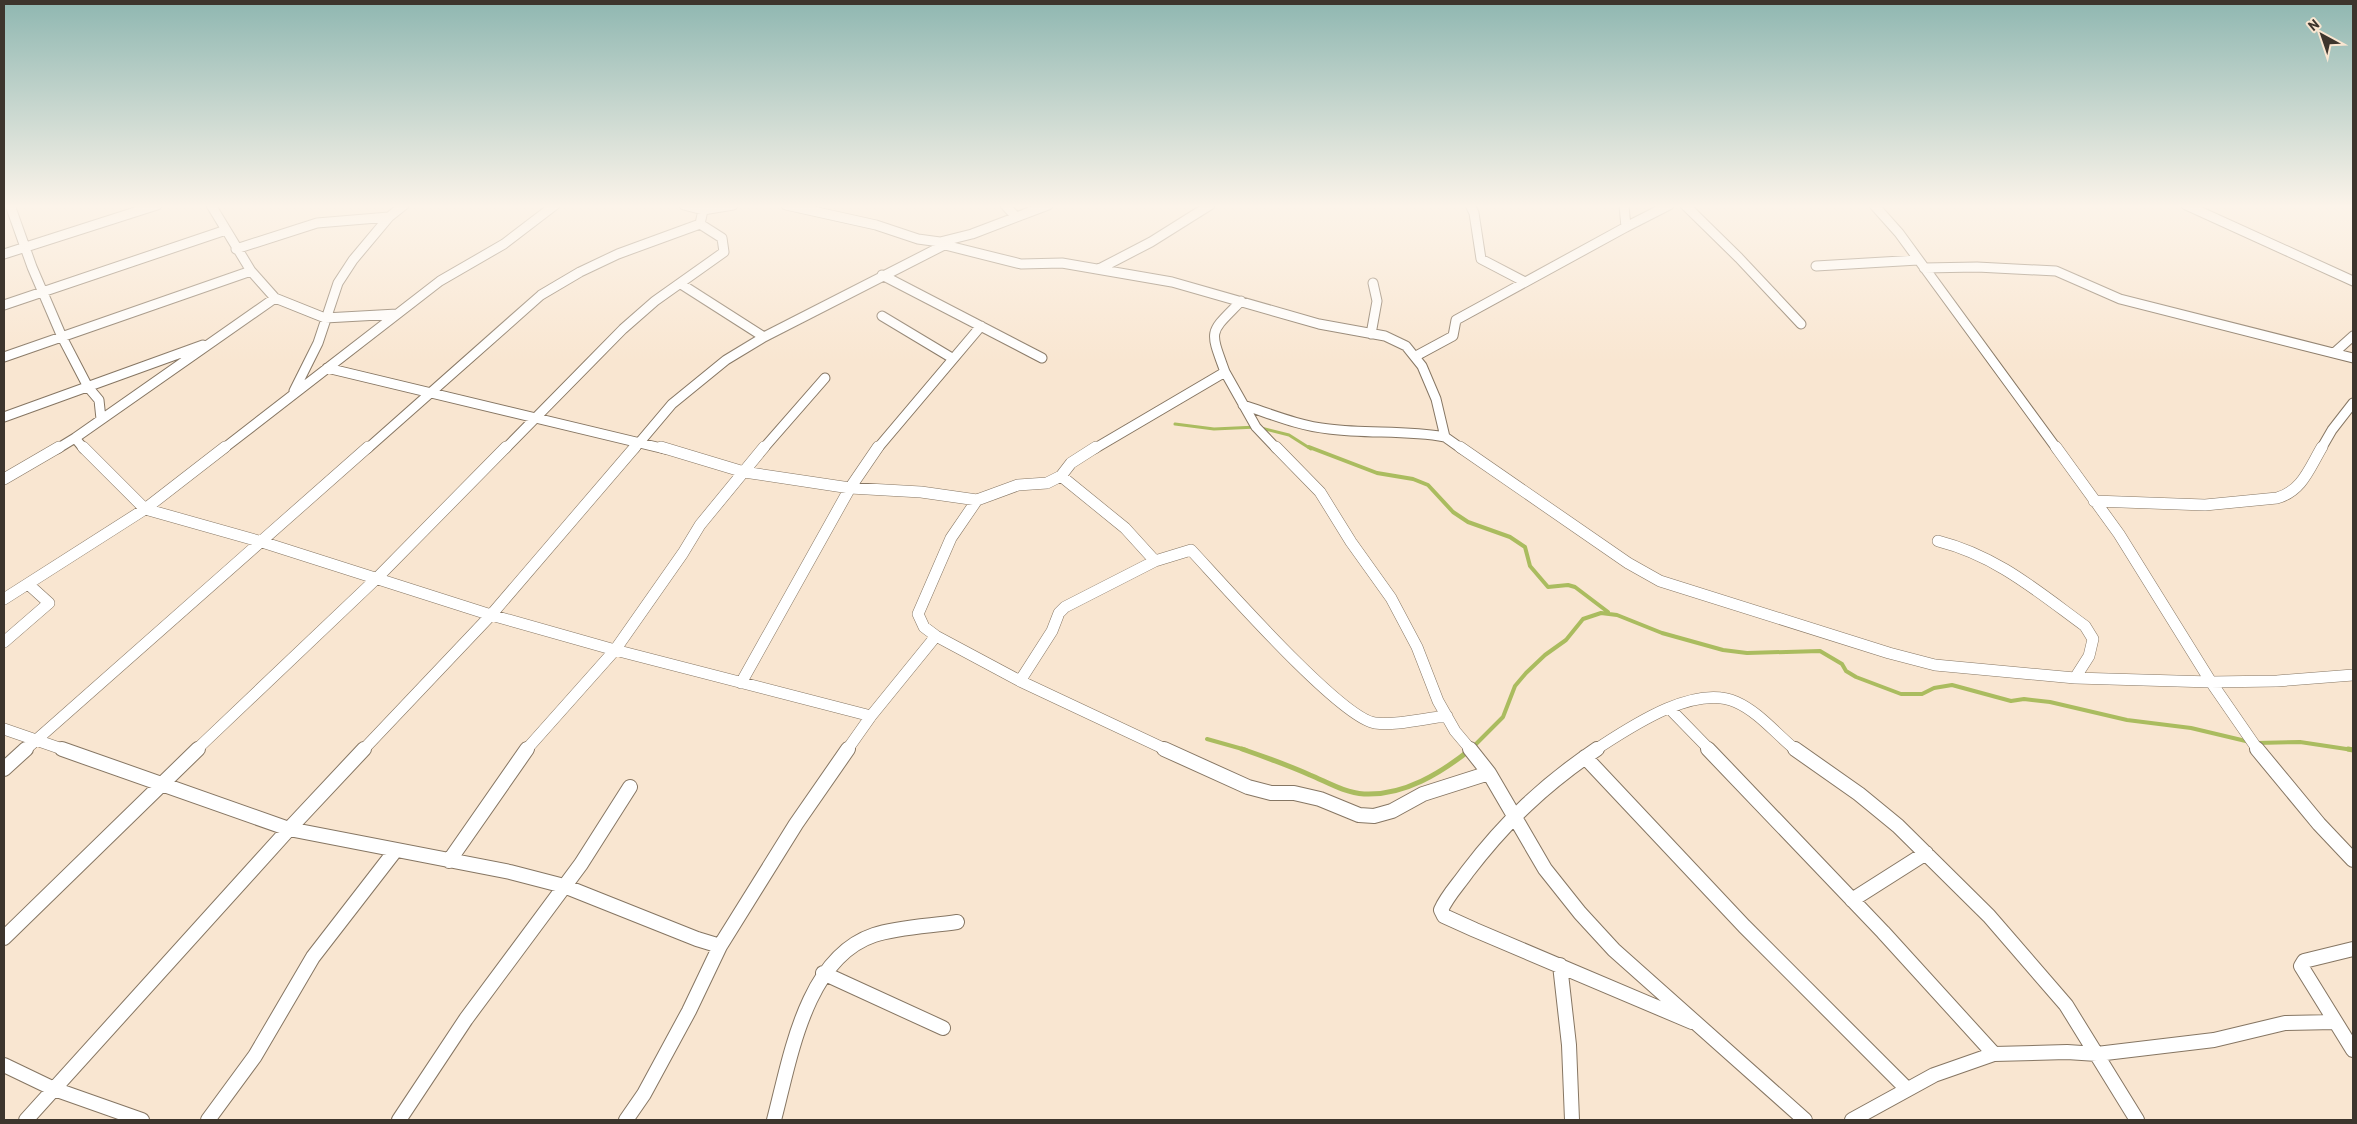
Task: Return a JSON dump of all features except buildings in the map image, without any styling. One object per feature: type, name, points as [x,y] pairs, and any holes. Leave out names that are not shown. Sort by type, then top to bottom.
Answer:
[{"type":"street","points":[[29,257],[62,337],[88,387],[99,400],[101,419]]},
{"type":"street","points":[[4,305],[145,257]]},
{"type":"street","points":[[242,257],[275,298],[325,318],[397,314]]},
{"type":"street","points":[[292,394],[324,331],[325,318],[338,284],[356,257]]},
{"type":"street","points":[[4,599],[145,509],[440,281],[479,257]]},
{"type":"street","points":[[4,769],[516,315],[541,295],[570,276],[606,257]]},
{"type":"street","points":[[4,938],[245,703],[377,578],[623,329],[655,301],[717,257]]},
{"type":"street","points":[[26,1120],[289,829],[492,615],[672,404],[726,360],[764,337],[919,257]]},
{"type":"street","points":[[999,257],[1021,264],[1062,263],[1172,282],[1319,324],[1386,336],[1406,346],[1416,356],[1422,366],[1436,399],[1445,437]]},
{"type":"street","points":[[1100,269],[1122,257]]},
{"type":"street","points":[[1481,257],[1525,282]]},
{"type":"street","points":[[1416,356],[1453,336],[1456,320],[1570,257]]},
{"type":"street","points":[[1738,257],[1801,324]]},
{"type":"street","points":[[1916,257],[2145,574],[2211,682],[2262,757],[2319,824],[2353,860]]},
{"type":"street","points":[[2301,257],[2353,281]]},
{"type":"street","points":[[1816,266],[1921,264],[2056,271],[2120,299],[2353,358]]},
{"type":"street","points":[[4,357],[251,271]]},
{"type":"street","points":[[882,275],[1042,358]]},
{"type":"street","points":[[1371,334],[1378,299],[1377,290],[1373,283]]},
{"type":"street","points":[[681,284],[764,337]]},
{"type":"street","points":[[4,479],[75,438],[275,298]]},
{"type":"street","points":[[1241,302],[1216,327],[1213,339],[1225,372],[1256,427],[1320,492],[1351,542],[1391,598],[1417,647],[1438,702],[1455,731],[1489,773],[1545,869],[1580,913],[1614,950],[1703,1027],[1805,1120]]},
{"type":"street","points":[[882,316],[952,358]]},
{"type":"street","points":[[741,684],[850,488],[887,436],[981,326]]},
{"type":"street","points":[[2334,353],[2353,336]]},
{"type":"street","points":[[4,417],[160,359],[214,342]]},
{"type":"street","points":[[327,368],[639,442],[744,472],[850,488],[921,492],[977,500],[1018,485],[1047,483],[1061,476],[1071,463],[1225,372]]},
{"type":"street","points":[[449,860],[526,750],[575,697],[614,650],[683,553],[700,525],[776,433],[825,378]]},
{"type":"street","points":[[2094,501],[2205,505],[2278,498],[2288,495],[2297,489],[2332,430],[2353,403]]},
{"type":"street","points":[[1243,405],[1304,425],[1328,429],[1357,432],[1423,432],[1445,437],[1628,563],[1660,581],[1889,653],[1935,665],[2075,678],[2211,682],[2277,681],[2353,675]]},
{"type":"street","points":[[75,438],[92,458],[145,509],[262,542],[492,615],[614,650],[871,716]]},
{"type":"street","points":[[1061,476],[1120,525],[1151,554],[1155,561]]},
{"type":"street","points":[[977,500],[952,538],[918,614],[924,627],[936,636],[1020,681],[1164,750],[1248,786],[1271,793],[1294,793],[1320,799],[1359,815],[1374,816],[1392,811],[1423,794],[1489,773]]},
{"type":"street","points":[[1938,540],[1965,548],[2001,566],[2085,626],[2092,639],[2089,656],[2075,678]]},
{"type":"street","points":[[1020,681],[1052,631],[1059,613],[1065,607],[1155,561],[1191,550],[1310,676],[1360,717],[1374,723],[1385,723],[1447,716]]},
{"type":"street","points":[[4,642],[49,602],[28,584]]},
{"type":"street","points":[[626,1120],[644,1094],[690,1011],[720,946],[796,824],[871,716],[936,636]]},
{"type":"street","points":[[1703,1027],[1560,965],[1490,939],[1444,916],[1441,910],[1444,903],[1479,855],[1514,813],[1552,779],[1628,729],[1670,709],[1715,697],[1732,699],[1745,707],[1785,743],[1858,793],[1926,853],[1980,907],[2047,981],[2086,1033],[2137,1120]]},
{"type":"street","points":[[1670,709],[1884,932],[1994,1054]]},
{"type":"street","points":[[4,729],[289,829],[510,872],[564,886],[697,939],[720,946]]},
{"type":"street","points":[[1585,757],[1744,926],[1907,1089]]},
{"type":"street","points":[[399,1120],[466,1019],[564,886],[630,787]]},
{"type":"street","points":[[208,1120],[238,1081],[262,1045],[282,1006],[328,935],[369,888],[395,851]]},
{"type":"street","points":[[1852,900],[1926,853]]},
{"type":"street","points":[[774,1120],[804,1012],[823,973],[844,953],[872,935],[957,922]]},
{"type":"street","points":[[2353,949],[2302,962],[2301,966],[2353,1050]]},
{"type":"street","points":[[1560,965],[1569,1045],[1572,1120]]},
{"type":"street","points":[[823,973],[943,1028]]},
{"type":"street","points":[[1852,1120],[1934,1075],[1994,1054],[2067,1052],[2097,1054],[2214,1040],[2285,1023],[2335,1022]]},
{"type":"street","points":[[4,1065],[54,1089],[142,1120]]},
{"type":"waterway","points":[[1175,424],[1214,429],[1257,427],[1289,435],[1311,449]]},
{"type":"waterway","points":[[1309,447],[1377,473],[1413,479],[1428,485],[1453,512],[1468,522],[1510,537],[1525,547],[1530,566],[1548,587],[1568,585],[1575,587],[1608,612]]},
{"type":"waterway","points":[[1471,749],[1503,717],[1515,686],[1526,673],[1545,655],[1566,640],[1583,619],[1601,613],[1617,615],[1662,633],[1723,650],[1747,653],[1820,651],[1842,664],[1846,671],[1856,677],[1901,694],[1922,694],[1934,688],[1952,685],[2011,701],[2024,699],[2050,702],[2127,720],[2191,728],[2250,742]]},
{"type":"waterway","points":[[1207,739],[1246,750]]},
{"type":"waterway","points":[[2257,743],[2300,742],[2353,750],[2348,749]]},
{"type":"waterway","points":[[1242,749],[1343,789],[1364,794],[1379,794],[1408,787],[1435,774],[1471,749]]}]
